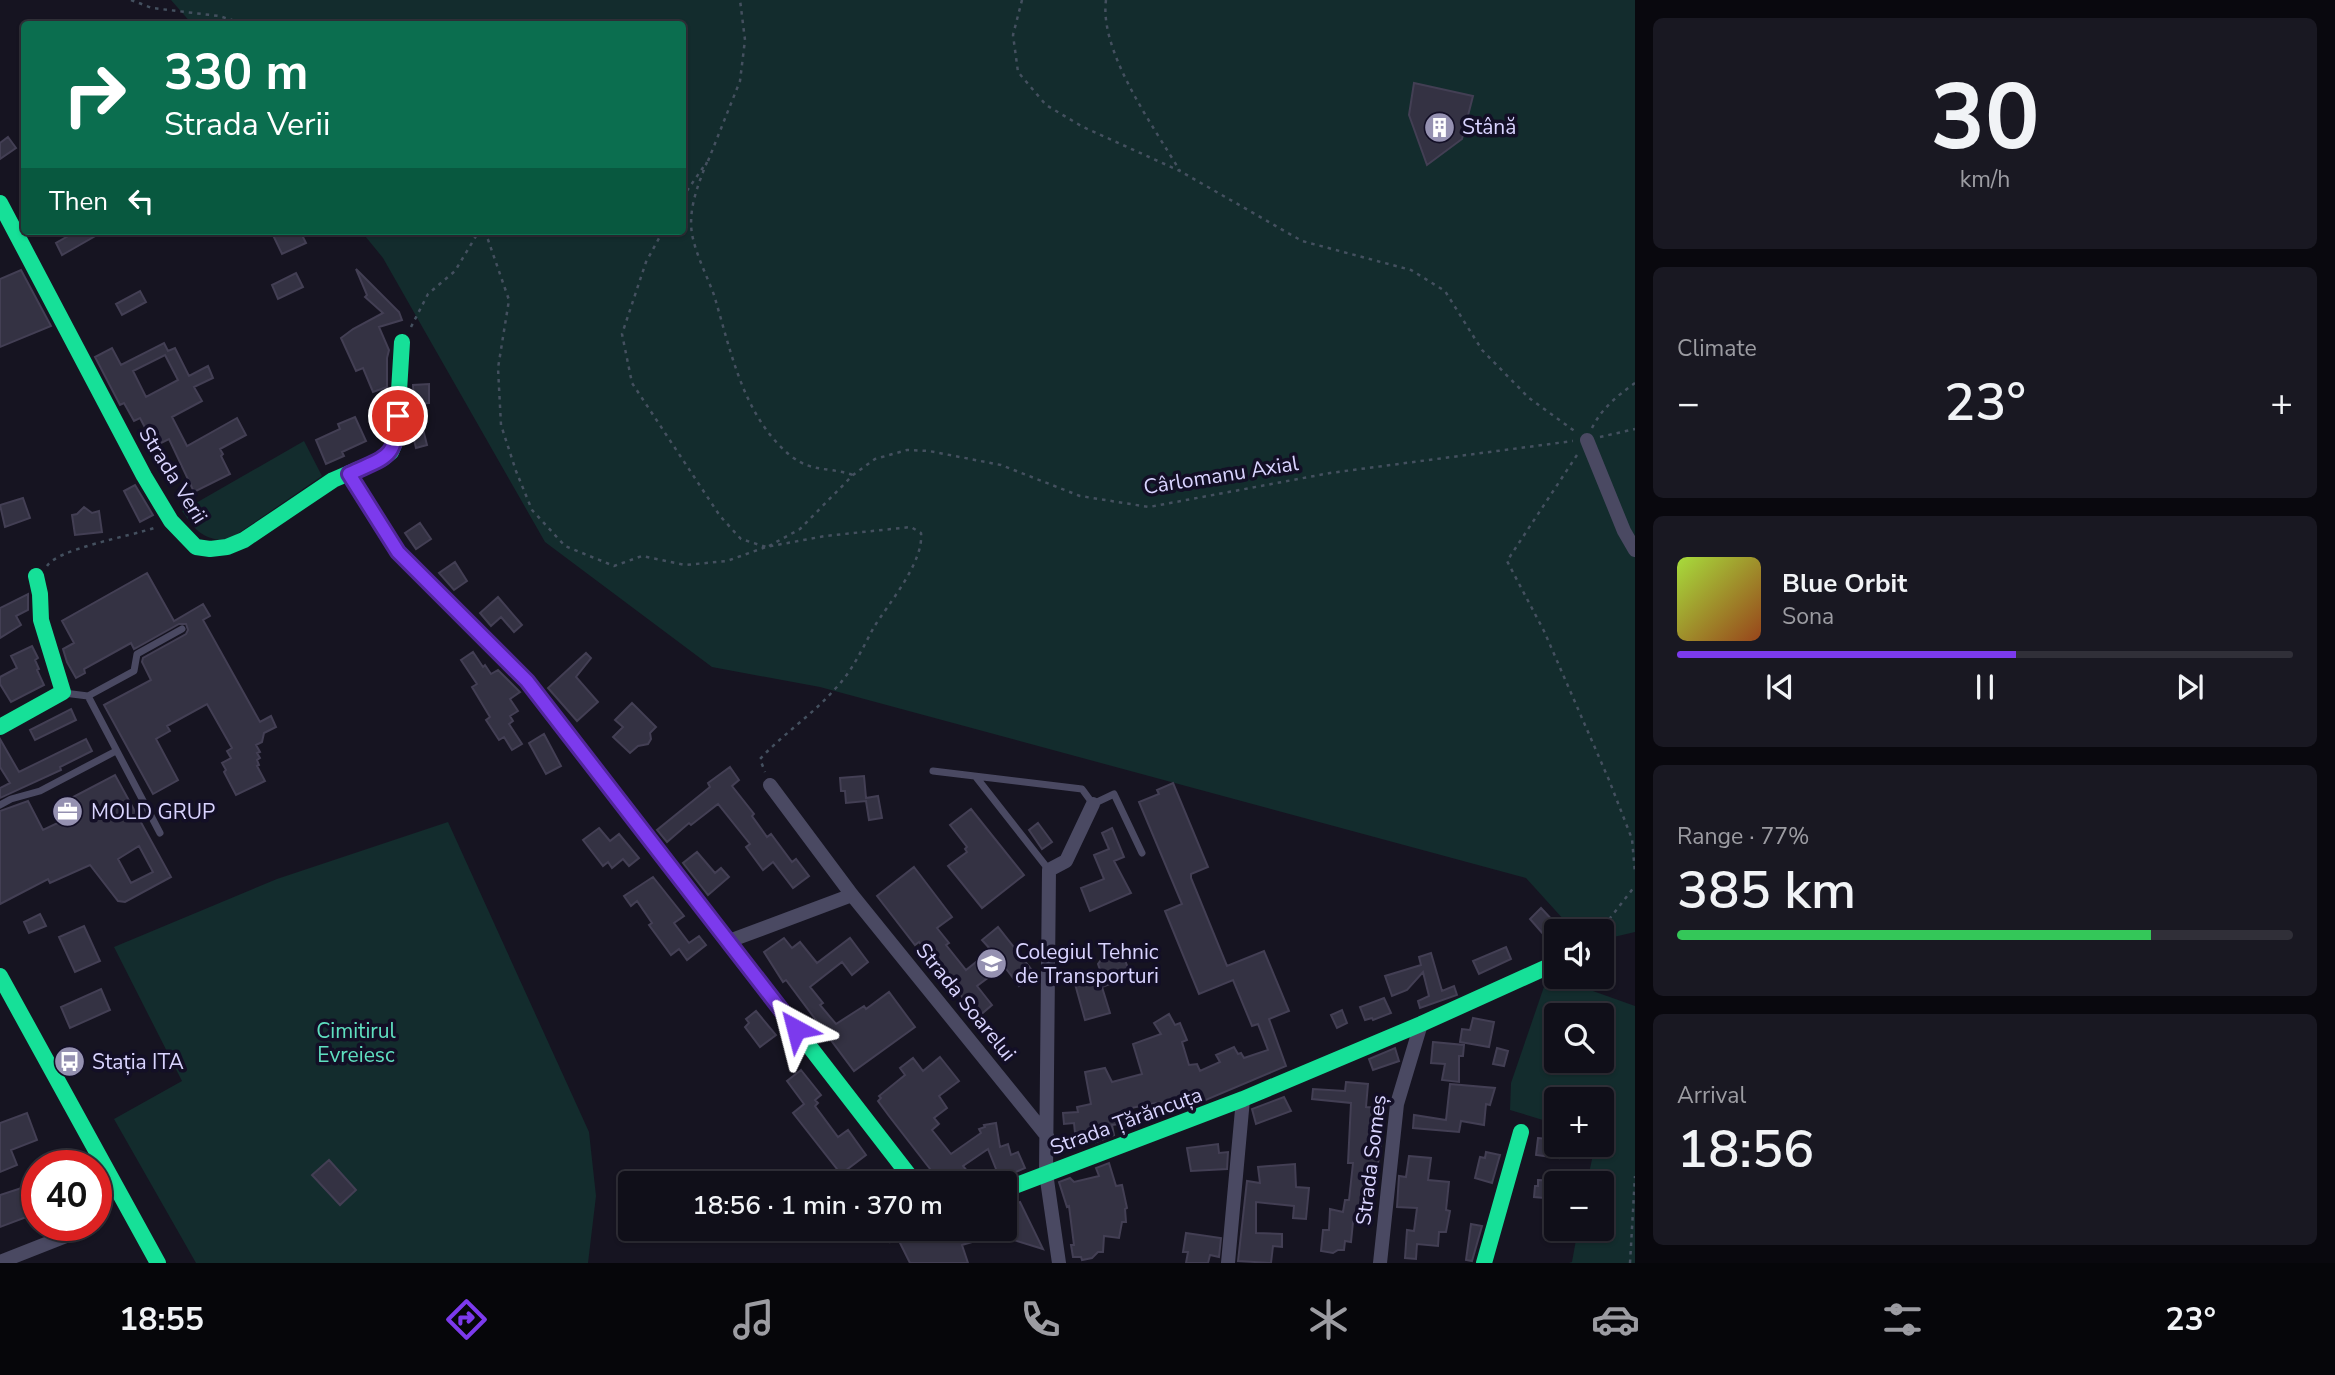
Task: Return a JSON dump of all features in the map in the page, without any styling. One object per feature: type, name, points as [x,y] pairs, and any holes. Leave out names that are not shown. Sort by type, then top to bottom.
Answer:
[{"type":"street","name":"Strada Verii","points":[[0,203],[6,226],[171,521],[197,547],[226,548],[244,540],[333,480],[391,452],[396,440],[402,342]]},
{"type":"street","points":[[1587,440],[1624,531],[1635,550]]},
{"type":"street","points":[[349,474],[398,552],[527,681],[906,1171]]},
{"type":"street","points":[[0,727],[63,692],[41,620],[36,576]]},
{"type":"street","name":"Strada Soarelui","points":[[770,785],[852,895],[1047,1136]]},
{"type":"street","points":[[1049,870],[1066,861],[1093,804]]},
{"type":"street","name":"Strada Țărăncuța","points":[[1049,870],[1046,1173],[1243,1099],[1421,1024],[1544,968]]},
{"type":"street","points":[[729,941],[852,895]]},
{"type":"street","points":[[0,976],[158,1263]]},
{"type":"street","name":"Strada Someș","points":[[1380,1263],[1397,1104],[1421,1024]]},
{"type":"street","points":[[1228,1263],[1243,1099]]},
{"type":"street","points":[[1484,1263],[1521,1132]]},
{"type":"street","points":[[1017,1185],[1046,1173],[1059,1263]]},
{"type":"street","points":[[0,1262],[53,1241]]},
{"type":"lane","points":[[63,692],[88,696],[134,671],[137,654],[182,629]]},
{"type":"lane","points":[[88,696],[160,833]]},
{"type":"lane","points":[[0,805],[10,799],[40,790],[116,751]]},
{"type":"lane","points":[[933,771],[1082,789],[1093,804],[1114,794],[1142,853]]},
{"type":"lane","points":[[976,777],[1049,870]]},
{"type":"path","points":[[131,0],[152,8],[219,16],[235,21]]},
{"type":"path","points":[[740,0],[745,40],[740,81],[693,200],[692,234],[732,361],[756,415],[781,447],[807,467],[853,475]]},
{"type":"path","points":[[1022,0],[1013,35],[1018,72],[1046,106],[1083,127],[1180,171],[1302,241],[1411,270],[1445,291],[1482,350],[1530,398],[1587,440]]},
{"type":"path","points":[[1106,0],[1104,12],[1111,44],[1133,91],[1180,171]]},
{"type":"path","points":[[686,192],[707,162]]},
{"type":"path","points":[[402,342],[428,294],[455,271],[477,235]]},
{"type":"path","points":[[486,235],[509,300],[498,368],[501,425],[532,510],[565,546],[614,566],[642,556],[684,565],[727,561],[766,547],[825,536],[911,527],[921,533],[922,544],[897,594],[875,625],[849,672],[833,692],[760,759],[770,785]]},
{"type":"path","points":[[661,235],[646,262],[622,334],[632,383],[720,516],[741,539],[766,547]]},
{"type":"path","points":[[1635,383],[1615,398],[1598,417],[1587,440],[1507,561],[1544,631],[1609,780],[1632,839],[1635,873]]},
{"type":"path","name":"Cârlomanu Axial","points":[[766,547],[800,529],[853,475],[875,459],[907,450],[929,451],[1001,465],[1080,496],[1149,507],[1330,473],[1587,440],[1635,429]]},
{"type":"path","points":[[36,576],[43,575],[48,562],[61,554],[135,535],[171,521]]},
{"type":"path","points":[[1609,919],[1635,886]]},
{"type":"path","points":[[1630,1263],[1635,1176]]},
{"type":"green space","points":[[171,0],[1635,0],[1635,932],[1614,937],[1614,919],[1563,919],[1526,878],[820,687],[712,667],[545,542],[383,258],[364,235],[686,235],[686,21],[189,21]]},
{"type":"green space","points":[[304,441],[322,476],[227,541],[200,533],[182,511]]},
{"type":"green space","name":"Cimitirul Evreiesc","points":[[448,822],[589,1132],[596,1196],[588,1263],[196,1263],[114,1119],[182,1081],[114,947],[277,879]]},
{"type":"green space","points":[[1544,987],[1544,989],[1587,989],[1635,1006],[1635,1263],[1569,1263],[1572,1262],[1576,1241],[1614,1241],[1614,1171],[1590,1171],[1592,1157],[1614,1157],[1614,1087],[1544,1087],[1544,1120],[1510,1110],[1511,1083]]},
{"type":"building","name":"Stână","points":[[1414,83],[1473,96],[1462,139],[1427,165],[1409,115]]},
{"type":"building","points":[[8,137],[16,148],[0,159],[0,143]]},
{"type":"building","points":[[70,235],[97,235],[62,255],[56,243]]},
{"type":"building","points":[[273,235],[302,235],[306,243],[282,254]]},
{"type":"building","points":[[356,269],[399,312],[402,320],[379,327],[389,350],[387,387],[373,392],[363,368],[356,371],[341,338],[383,313],[365,297],[367,295]]},
{"type":"building","points":[[21,270],[51,326],[0,347],[0,279]]},
{"type":"building","points":[[296,273],[303,287],[278,299],[272,285]]},
{"type":"building","points":[[140,291],[146,302],[122,315],[116,304]]},
{"type":"building","points":[[164,343],[168,351],[175,348],[189,376],[208,366],[213,378],[194,387],[202,401],[172,417],[187,446],[237,418],[246,435],[220,449],[230,474],[194,492],[169,439],[157,445],[140,418],[134,421],[124,403],[120,405],[95,357],[112,348],[121,365]],"holes":[[[165,355],[178,380],[146,397],[133,371]]]},
{"type":"building","points":[[429,384],[429,403],[414,404],[413,385]]},
{"type":"building","points":[[355,417],[366,441],[342,452],[344,456],[326,464],[316,440],[340,429],[338,424]]},
{"type":"building","points":[[422,425],[427,445],[416,448],[411,428]]},
{"type":"building","points":[[135,485],[153,515],[140,522],[124,491]]},
{"type":"building","points":[[23,498],[30,518],[5,527],[0,505]]},
{"type":"building","points":[[84,507],[92,513],[99,511],[102,532],[75,535],[72,515]]},
{"type":"building","points":[[420,523],[431,539],[416,549],[405,533]]},
{"type":"building","points":[[455,562],[467,581],[454,590],[439,573]]},
{"type":"building","points":[[147,573],[174,621],[203,604],[210,616],[203,620],[260,722],[271,716],[276,727],[264,733],[262,742],[256,745],[260,752],[257,753],[260,758],[257,760],[257,766],[265,781],[236,795],[222,763],[231,758],[227,751],[232,748],[207,704],[167,726],[170,731],[156,739],[178,780],[153,794],[104,705],[151,680],[142,662],[143,658],[186,634],[186,624],[179,624],[134,649],[131,643],[84,669],[85,673],[76,678],[67,662],[63,649],[74,643],[62,621]]},
{"type":"building","points":[[28,594],[28,610],[16,616],[21,625],[0,638],[0,608]]},
{"type":"building","points":[[498,597],[522,625],[514,632],[501,617],[491,626],[480,613]]},
{"type":"building","points":[[32,646],[38,658],[35,660],[39,669],[37,670],[44,685],[11,702],[0,684],[0,677],[17,668],[11,656]]},
{"type":"building","points":[[473,652],[491,674],[498,670],[520,692],[510,699],[518,711],[510,716],[513,721],[509,724],[522,744],[512,750],[504,737],[499,740],[486,720],[490,717],[472,687],[477,684],[461,660]]},
{"type":"building","points":[[586,653],[591,658],[576,677],[598,702],[577,721],[548,688]]},
{"type":"building","points":[[632,703],[656,727],[650,733],[648,744],[638,746],[630,753],[613,737],[623,727],[615,720]]},
{"type":"building","points":[[71,709],[76,720],[35,740],[30,730]]},
{"type":"building","points":[[544,734],[561,766],[546,774],[529,743]]},
{"type":"building","points":[[0,739],[19,772],[86,739],[92,751],[60,767],[61,770],[0,798],[0,788],[10,783],[0,767]]},
{"type":"building","points":[[730,767],[739,780],[732,786],[754,814],[752,816],[767,837],[771,834],[792,862],[796,859],[809,876],[793,888],[773,862],[763,870],[746,847],[750,844],[718,804],[667,842],[657,830],[710,787],[708,783]]},
{"type":"building","points":[[115,775],[171,877],[125,902],[118,901],[90,865],[50,883],[48,879],[0,904],[0,811],[28,801],[43,830],[64,820],[56,806]],"holes":[[[139,846],[153,872],[131,883],[118,859]]]},
{"type":"building","points":[[864,776],[866,798],[878,796],[882,818],[869,820],[866,801],[846,803],[840,778]]},
{"type":"building","points":[[1173,783],[1208,867],[1191,874],[1191,878],[1227,966],[1264,951],[1289,1011],[1269,1019],[1286,1066],[1201,1102],[1199,1097],[1195,1099],[1192,1093],[1157,1107],[1156,1103],[1131,1108],[1134,1122],[1112,1125],[1114,1135],[1096,1142],[1095,1136],[1085,1136],[1085,1132],[1075,1133],[1074,1123],[1064,1124],[1063,1113],[1078,1112],[1077,1107],[1091,1104],[1085,1072],[1105,1068],[1112,1082],[1142,1074],[1133,1044],[1161,1034],[1154,1023],[1169,1014],[1175,1025],[1180,1023],[1187,1040],[1182,1042],[1189,1065],[1197,1064],[1200,1071],[1220,1062],[1216,1055],[1234,1047],[1244,1058],[1268,1050],[1258,1024],[1252,1026],[1233,980],[1199,994],[1165,911],[1182,904],[1139,802],[1159,794],[1157,790]]},
{"type":"building","points":[[971,809],[1024,875],[982,908],[948,866],[967,852],[967,847],[950,825]]},
{"type":"building","points":[[1038,823],[1052,842],[1042,849],[1029,830]]},
{"type":"building","points":[[599,828],[610,841],[619,834],[639,858],[629,866],[623,859],[612,868],[608,862],[603,866],[583,840]]},
{"type":"building","points":[[1112,828],[1124,857],[1114,861],[1131,893],[1090,911],[1081,888],[1104,879],[1094,855],[1109,849],[1102,833]]},
{"type":"building","points":[[697,852],[715,873],[721,868],[729,877],[708,895],[683,863]]},
{"type":"building","points":[[914,867],[952,917],[937,928],[949,943],[946,945],[966,970],[991,950],[982,940],[998,927],[1035,974],[1019,986],[1004,966],[977,986],[992,1005],[978,1017],[919,942],[915,945],[877,896]]},
{"type":"building","points":[[653,877],[684,916],[674,923],[689,943],[699,936],[706,945],[687,960],[679,949],[671,955],[649,925],[652,923],[637,901],[631,906],[624,896]]},
{"type":"building","points":[[1541,908],[1551,919],[1544,919],[1544,935],[1530,919]]},
{"type":"building","points":[[40,914],[46,926],[29,933],[24,922]]},
{"type":"building","points":[[84,926],[100,961],[75,972],[59,937]]},
{"type":"building","points":[[784,938],[792,948],[800,942],[817,963],[850,938],[868,962],[852,975],[842,962],[810,987],[823,1003],[820,1005],[836,1024],[864,1006],[866,1009],[889,992],[915,1027],[854,1071],[786,980],[783,982],[764,952]]},
{"type":"building","points":[[1120,947],[1131,976],[1102,987],[1110,1013],[1085,1020],[1075,984],[1102,976],[1098,964],[1110,950]]},
{"type":"building","points":[[1506,947],[1511,959],[1479,974],[1473,961]]},
{"type":"building","points":[[1431,953],[1442,991],[1454,986],[1457,995],[1420,1008],[1418,1001],[1429,996],[1423,972],[1407,990],[1392,996],[1385,976],[1421,965],[1419,957]]},
{"type":"building","points":[[101,989],[110,1010],[70,1028],[61,1007]]},
{"type":"building","points":[[1384,998],[1391,1013],[1365,1020],[1360,1007]]},
{"type":"building","points":[[1342,1010],[1347,1023],[1337,1028],[1331,1015]]},
{"type":"building","points":[[756,1011],[776,1035],[760,1047],[745,1027],[749,1023],[746,1019]]},
{"type":"building","points":[[1473,1018],[1494,1022],[1489,1047],[1460,1042],[1462,1029],[1470,1030]]},
{"type":"building","points":[[1433,1042],[1464,1045],[1463,1056],[1459,1056],[1459,1082],[1442,1080],[1445,1064],[1431,1063]]},
{"type":"building","points":[[1395,1048],[1399,1061],[1373,1070],[1369,1059]]},
{"type":"building","points":[[1497,1048],[1508,1051],[1504,1066],[1493,1064]]},
{"type":"building","points":[[940,1057],[959,1081],[939,1096],[947,1108],[934,1118],[939,1124],[932,1130],[951,1154],[981,1133],[979,1129],[985,1127],[984,1125],[996,1123],[1000,1147],[1008,1144],[1011,1155],[1018,1152],[1025,1168],[1017,1172],[997,1171],[988,1149],[963,1166],[967,1171],[932,1171],[878,1101],[881,1098],[879,1096],[905,1075],[900,1068],[913,1058],[923,1071]]},
{"type":"building","points":[[801,1070],[821,1095],[815,1100],[818,1103],[815,1106],[838,1137],[848,1130],[866,1155],[845,1171],[839,1171],[793,1113],[804,1104],[787,1081]]},
{"type":"building","points":[[1346,1082],[1368,1084],[1366,1107],[1379,1108],[1377,1143],[1381,1144],[1375,1183],[1372,1192],[1364,1192],[1360,1223],[1353,1222],[1351,1242],[1345,1241],[1344,1250],[1333,1253],[1321,1251],[1323,1230],[1329,1230],[1330,1209],[1343,1212],[1345,1200],[1349,1200],[1353,1163],[1348,1163],[1351,1103],[1312,1099],[1313,1089],[1345,1091]]},
{"type":"building","points":[[1450,1084],[1495,1088],[1490,1105],[1486,1104],[1484,1125],[1461,1121],[1459,1132],[1413,1128],[1414,1115],[1446,1120]]},
{"type":"building","points":[[1284,1097],[1291,1111],[1256,1124],[1252,1109]]},
{"type":"building","points":[[27,1113],[37,1140],[11,1150],[17,1165],[0,1172],[0,1123]]},
{"type":"building","points":[[1538,1138],[1544,1139],[1544,1156],[1536,1155]]},
{"type":"building","points":[[1218,1144],[1219,1153],[1228,1152],[1227,1169],[1191,1171],[1187,1148]]},
{"type":"building","points":[[1486,1152],[1500,1155],[1492,1183],[1475,1178],[1480,1157],[1485,1158]]},
{"type":"building","points":[[1409,1156],[1431,1158],[1428,1180],[1449,1182],[1446,1210],[1450,1211],[1446,1232],[1439,1232],[1438,1246],[1417,1244],[1416,1259],[1405,1258],[1407,1230],[1414,1231],[1417,1208],[1397,1207],[1399,1176],[1406,1177]]},
{"type":"building","points":[[329,1160],[356,1190],[340,1205],[312,1175]]},
{"type":"building","points":[[1109,1163],[1116,1186],[1122,1185],[1127,1208],[1126,1222],[1122,1222],[1119,1238],[1104,1236],[1103,1252],[1082,1260],[1081,1257],[1073,1257],[1069,1206],[1067,1207],[1059,1182],[1070,1178],[1074,1182],[1099,1176],[1096,1168]]},
{"type":"building","points":[[1295,1164],[1296,1187],[1309,1188],[1306,1219],[1293,1218],[1294,1206],[1256,1202],[1256,1233],[1282,1234],[1282,1247],[1273,1246],[1271,1263],[1238,1261],[1247,1181],[1260,1183],[1258,1167]]},
{"type":"building","points":[[1538,1180],[1544,1180],[1544,1198],[1534,1197],[1535,1186],[1538,1186]]},
{"type":"building","points":[[21,1188],[21,1219],[0,1227],[0,1195]]},
{"type":"building","points":[[1020,1202],[1043,1249],[1017,1241],[1017,1203]]},
{"type":"building","points":[[1471,1224],[1482,1226],[1472,1261],[1466,1260]]},
{"type":"building","points":[[1186,1233],[1221,1238],[1219,1257],[1210,1255],[1208,1263],[1186,1263],[1188,1252],[1183,1252]]},
{"type":"building","points":[[899,1241],[972,1242],[962,1245],[968,1263],[910,1263]]},
{"type":"traffic: fast","points":[[0,203],[144,476],[171,521],[196,547],[227,547],[244,540],[333,480],[382,459],[391,452],[396,440],[402,342]]},
{"type":"traffic: fast","points":[[349,474],[398,552],[527,681],[906,1171]]},
{"type":"traffic: fast","points":[[0,727],[63,692],[41,620],[36,576]]},
{"type":"traffic: fast","points":[[1017,1185],[1243,1099],[1544,968]]},
{"type":"traffic: fast","points":[[0,976],[158,1263]]},
{"type":"traffic: fast","points":[[1484,1263],[1521,1132]]},
{"type":"place","name":"Stână","points":[[1439,127]]},
{"type":"place","name":"MOLD GRUP","points":[[68,812]]},
{"type":"place","name":"Colegiul Tehnic de Transporturi","points":[[992,964]]},
{"type":"place","name":"Stația ITA","points":[[69,1062]]},
{"type":"route","points":[[398,416],[396,440],[391,452],[349,474],[398,552],[527,681],[796,1029]]}]
